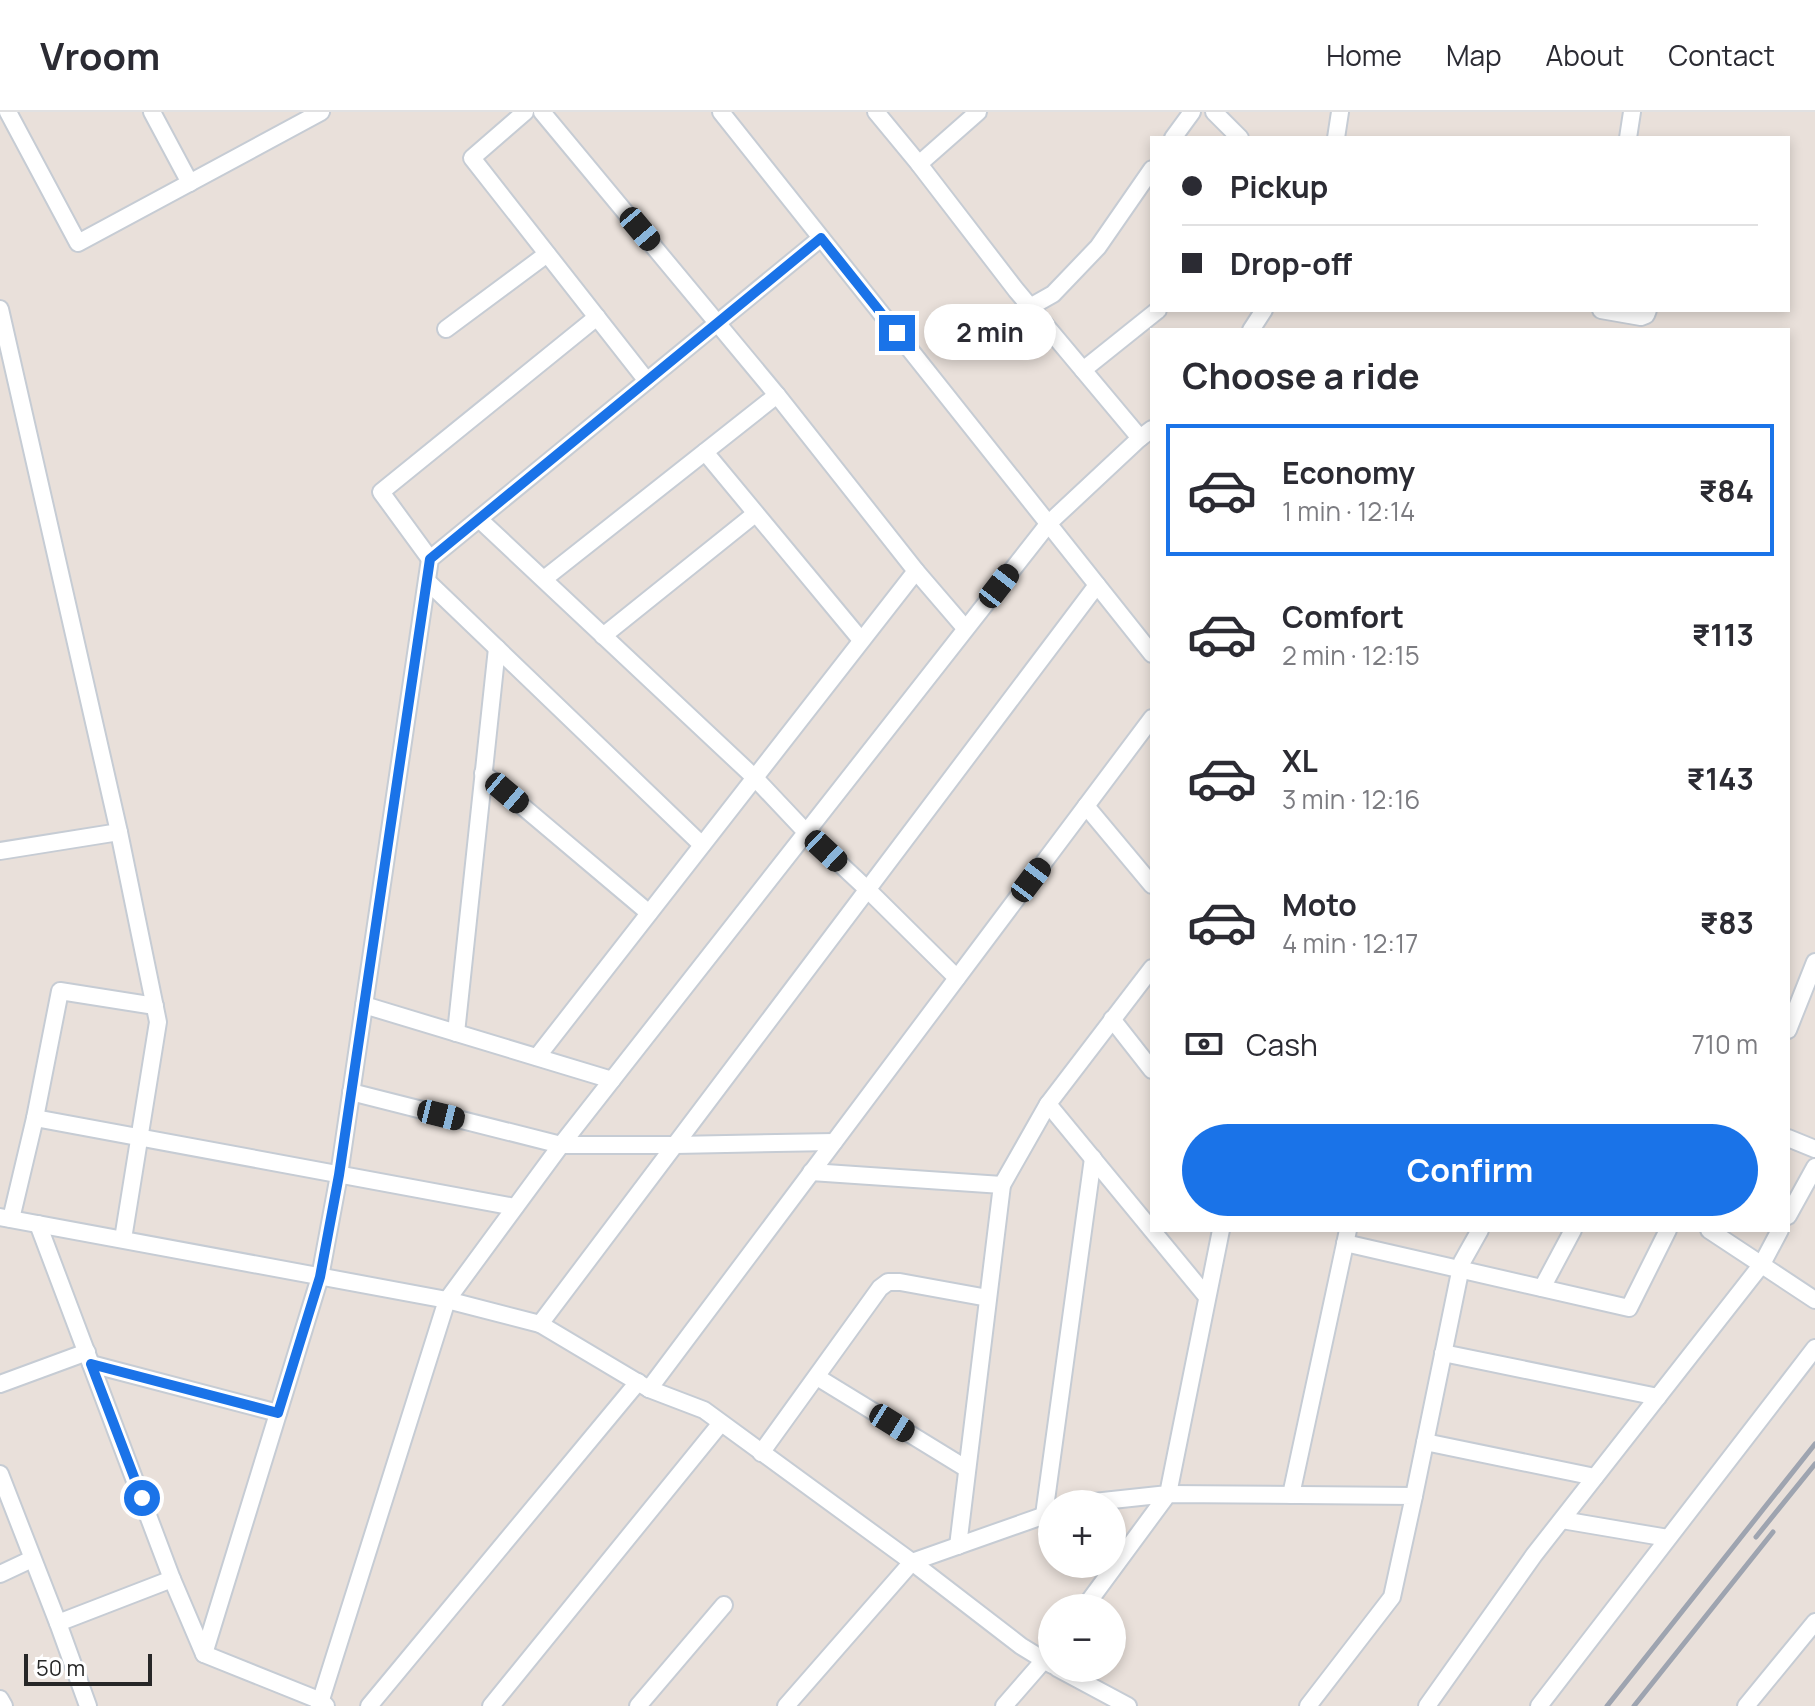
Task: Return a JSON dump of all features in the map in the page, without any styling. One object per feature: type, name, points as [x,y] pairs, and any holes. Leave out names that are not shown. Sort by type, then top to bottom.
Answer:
[{"type":"street","points":[[8,112],[78,243],[190,183],[300,117],[321,112]]},
{"type":"street","points":[[152,112],[190,183]]},
{"type":"street","points":[[525,112],[472,158],[647,381]]},
{"type":"street","points":[[542,112],[965,628]]},
{"type":"street","points":[[721,112],[1150,651]]},
{"type":"street","points":[[38,1224],[172,1579],[204,1654],[322,1704],[447,1300],[561,1145],[1049,523],[1146,434],[1083,370],[1030,307],[876,112]]},
{"type":"street","points":[[919,164],[978,112]]},
{"type":"street","points":[[1174,136],[1192,112]]},
{"type":"street","points":[[1214,112],[1238,136]]},
{"type":"street","points":[[1336,136],[1340,112]]},
{"type":"street","points":[[1628,136],[1632,112]]},
{"type":"street","points":[[1030,307],[1053,294],[1098,247],[1150,172]]},
{"type":"street","points":[[204,1654],[320,1277],[339,1175],[430,559],[821,238]]},
{"type":"street","points":[[446,329],[547,254]]},
{"type":"street","points":[[0,309],[119,832],[158,1022],[123,1239]]},
{"type":"street","points":[[1083,370],[1156,312]]},
{"type":"street","points":[[1612,312],[1641,317],[1647,312]]},
{"type":"street","points":[[430,559],[381,492],[597,317]]},
{"type":"street","points":[[544,579],[777,395]]},
{"type":"street","points":[[705,452],[861,640]]},
{"type":"street","points":[[603,636],[755,514]]},
{"type":"street","points":[[479,519],[754,777],[805,831],[957,978]]},
{"type":"street","points":[[537,1057],[916,571]]},
{"type":"street","points":[[427,581],[702,845]]},
{"type":"street","points":[[540,1324],[1097,585]]},
{"type":"street","points":[[456,1033],[497,648]]},
{"type":"street","points":[[369,1706],[643,1386],[834,1142],[1150,721]]},
{"type":"street","points":[[483,773],[649,913]]},
{"type":"street","points":[[1086,806],[1150,883]]},
{"type":"street","points":[[0,851],[119,832]]},
{"type":"street","points":[[1790,1025],[1815,962]]},
{"type":"street","points":[[958,1546],[1002,1185],[1048,1104],[1150,971]]},
{"type":"street","points":[[155,1006],[60,991],[35,1118],[6,1218],[447,1300],[540,1324],[643,1386],[704,1410],[1038,1653]]},
{"type":"street","points":[[364,1005],[612,1080]]},
{"type":"street","points":[[1112,1019],[1150,1067]]},
{"type":"street","points":[[351,1092],[561,1145],[834,1142]]},
{"type":"street","points":[[1048,1104],[1150,1228]]},
{"type":"street","points":[[35,1118],[515,1207]]},
{"type":"street","points":[[1790,1139],[1815,1149]]},
{"type":"street","points":[[1051,1490],[1093,1158]]},
{"type":"street","points":[[1790,1212],[1815,1167]]},
{"type":"street","points":[[811,1172],[1002,1185]]},
{"type":"street","points":[[1154,1232],[1207,1297]]},
{"type":"street","points":[[1094,1594],[1168,1494],[1221,1232]]},
{"type":"street","points":[[1308,1706],[1392,1597],[1460,1270],[1479,1232]]},
{"type":"street","points":[[1542,1288],[1572,1232]]},
{"type":"street","points":[[1291,1495],[1346,1237],[1460,1270],[1629,1308],[1667,1232]]},
{"type":"street","points":[[1712,1232],[1815,1300]]},
{"type":"street","points":[[1427,1706],[1534,1555],[1762,1264],[1779,1232]]},
{"type":"street","points":[[761,1453],[880,1288],[888,1282],[988,1298]]},
{"type":"street","points":[[1539,1706],[1815,1348]]},
{"type":"street","points":[[1443,1353],[1658,1397]]},
{"type":"street","points":[[0,1384],[89,1358],[278,1413]]},
{"type":"street","points":[[817,1377],[967,1469]]},
{"type":"street","points":[[491,1706],[721,1423]]},
{"type":"street","points":[[1425,1442],[1595,1477]]},
{"type":"street","points":[[0,1474],[88,1706]]},
{"type":"street","points":[[1126,1499],[1168,1494],[1414,1496]]},
{"type":"street","points":[[786,1706],[912,1562],[1038,1518]]},
{"type":"street","points":[[1562,1520],[1668,1538]]},
{"type":"street","points":[[0,1574],[32,1559]]},
{"type":"street","points":[[58,1623],[172,1579]]},
{"type":"street","points":[[638,1706],[724,1605]]},
{"type":"street","points":[[1746,1706],[1815,1622]]},
{"type":"street","points":[[1004,1706],[1038,1674]]},
{"type":"street","points":[[1086,1682],[1128,1706]]},
{"type":"street","points":[[0,1699],[4,1706]]},
{"type":"railway","points":[[1607,1706],[1815,1444]]},
{"type":"railway","points":[[1756,1537],[1815,1464]]},
{"type":"railway","points":[[1634,1706],[1773,1532]]},
{"type":"route","points":[[142,1498],[91,1364],[278,1413],[320,1277],[339,1175],[430,559],[821,238],[897,333]]}]
